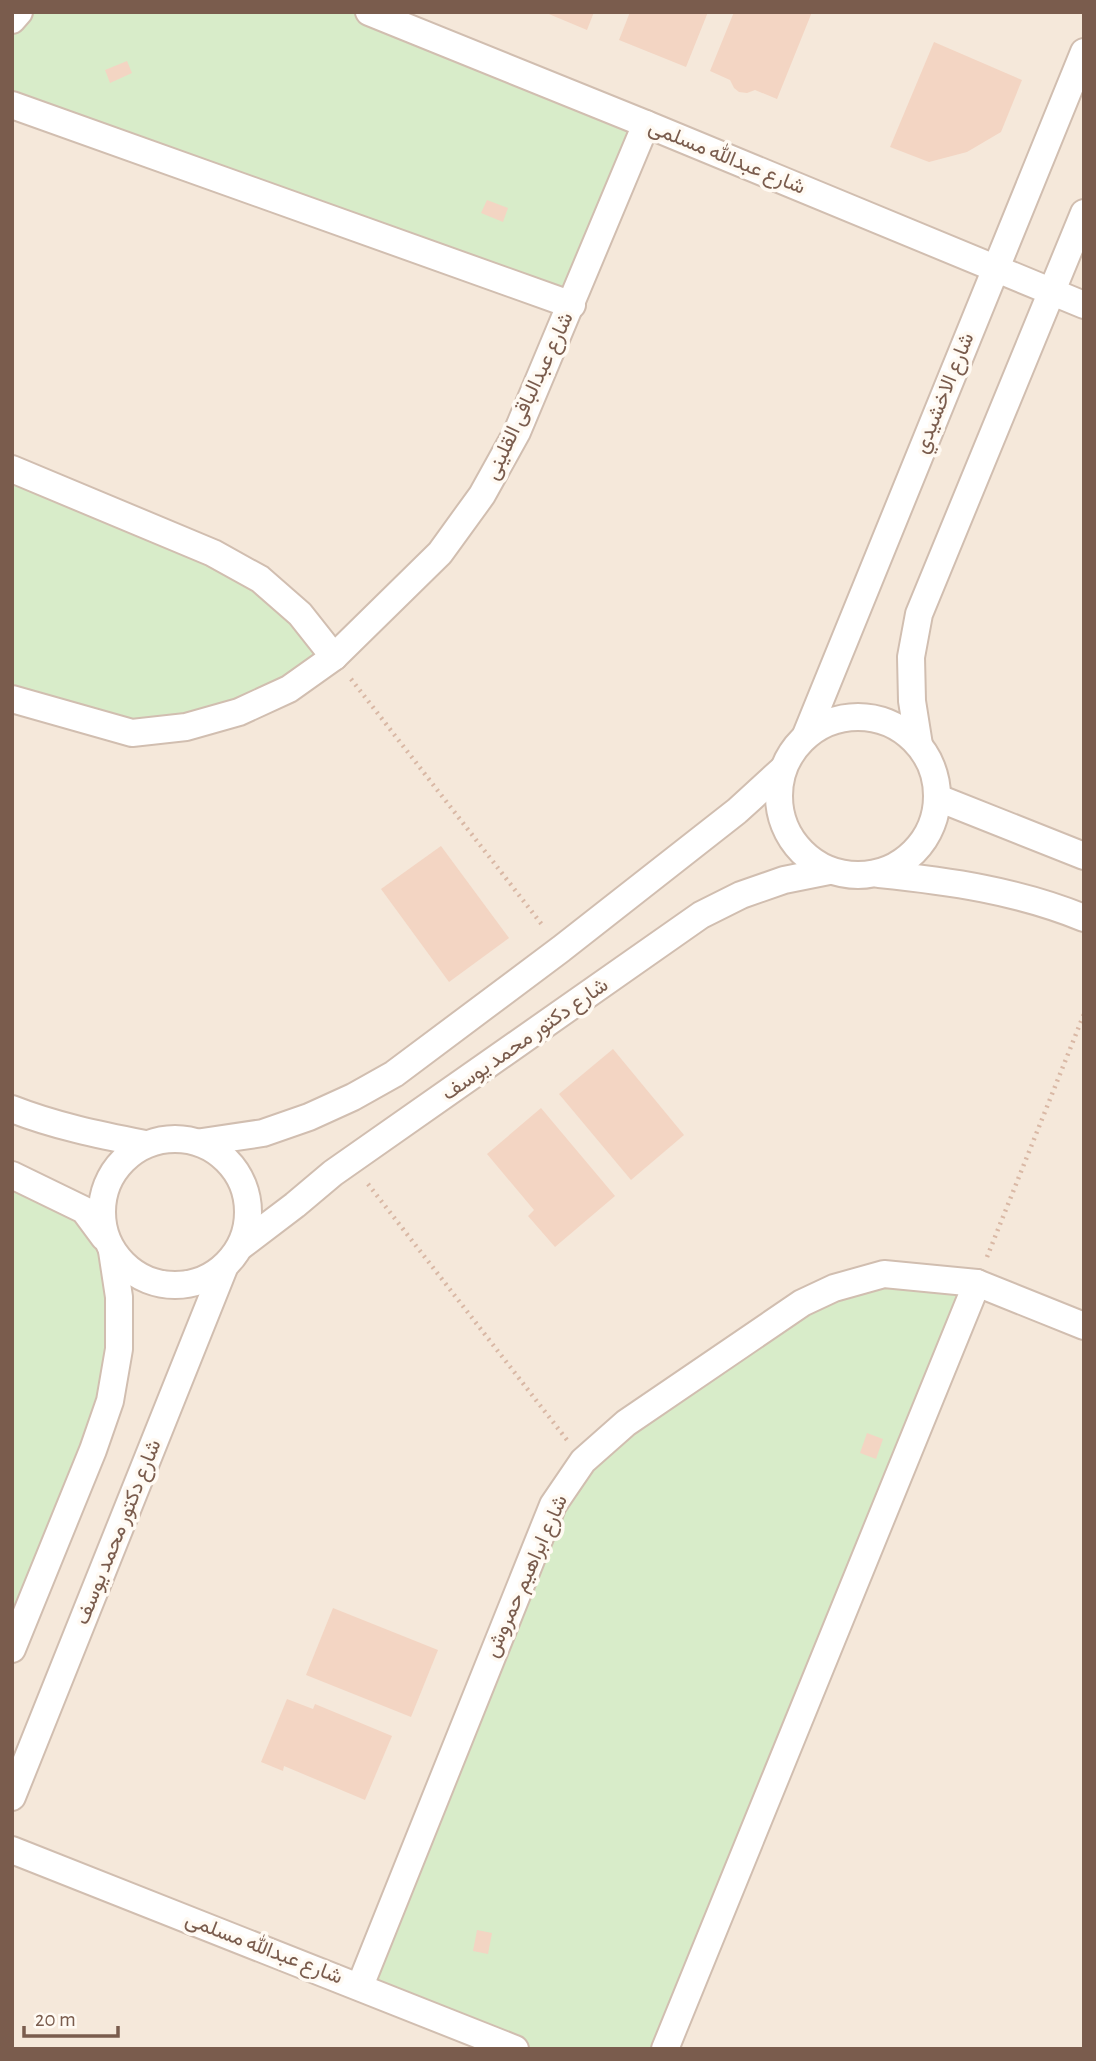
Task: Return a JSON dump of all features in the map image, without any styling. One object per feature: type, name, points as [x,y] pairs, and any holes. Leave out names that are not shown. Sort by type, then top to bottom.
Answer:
[{"type":"street","points":[[12,20],[19,12]]},
{"type":"street","name":"شارع عبدالله مسلمى","points":[[369,12],[1084,305]]},
{"type":"street","name":"شارع الاخشيدي","points":[[806,735],[1084,52]]},
{"type":"street","points":[[12,105],[572,305]]},
{"type":"street","name":"شارع عبدالباقى القلينى","points":[[12,699],[132,733],[186,727],[239,712],[289,689],[334,657],[440,553],[482,495],[517,432],[646,124]]},
{"type":"street","points":[[919,745],[912,701],[911,657],[919,614],[1084,213]]},
{"type":"street","points":[[12,469],[213,552],[260,579],[300,614],[334,657]]},
{"type":"street","points":[[877,874],[901,863],[920,846],[933,823],[938,798],[933,769],[919,745],[895,725],[865,716],[834,719],[806,735],[792,751],[783,769],[778,800],[785,830],[803,855],[829,871],[853,876],[877,874],[942,880],[1006,893],[1084,918]]},
{"type":"street","points":[[12,1649],[93,1450],[110,1401],[119,1349],[119,1297],[101,1212],[107,1184],[122,1161],[145,1144],[163,1138],[202,1142],[263,1133],[309,1117],[394,1074],[561,949],[737,811],[783,769]]},
{"type":"street","points":[[938,798],[1084,856]]},
{"type":"street","name":"شارع دكتور محمد يوسف","points":[[241,1246],[350,1161],[701,915],[741,895],[784,880],[829,871]]},
{"type":"street","points":[[12,1109],[93,1134],[145,1144]]},
{"type":"street","points":[[12,1175],[84,1210],[129,1270],[151,1283],[177,1286],[202,1281],[224,1268],[241,1246],[250,1216],[245,1185],[228,1159],[202,1142]]},
{"type":"street","name":"شارع دكتور محمد يوسف","points":[[12,1797],[224,1268]]},
{"type":"street","name":"شارع ابراهيم حمروش","points":[[360,1986],[532,1554],[553,1505],[583,1461],[626,1423],[802,1303],[834,1288],[884,1274],[977,1283],[1084,1326]]},
{"type":"street","points":[[665,2049],[977,1283]]},
{"type":"street","name":"شارع عبدالله مسلمى","points":[[12,1850],[515,2049]]},
{"type":"path","points":[[334,657],[561,949]]},
{"type":"path","points":[[977,1283],[1084,1014]]},
{"type":"path","points":[[350,1161],[583,1461]]},
{"type":"shaded area","points":[[12,12],[1084,12],[1084,2049],[12,2049]]},
{"type":"green space","points":[[19,12],[369,12],[646,124],[572,305],[12,105],[12,20]]},
{"type":"green space","points":[[12,469],[213,553],[334,657],[186,727],[132,733],[12,692]]},
{"type":"green space","points":[[12,1175],[67,1201],[112,1251],[119,1349],[12,1649]]},
{"type":"green space","points":[[884,1274],[977,1283],[665,2049],[515,2049],[360,1986],[553,1505],[594,1451],[802,1303]]},
{"type":"building","points":[[544,12],[594,12],[587,30]]},
{"type":"building","points":[[630,12],[708,12],[686,67],[619,40]]},
{"type":"building","points":[[734,12],[812,12],[777,99],[755,90],[739,92],[730,80],[710,71]]},
{"type":"building","points":[[934,42],[1022,80],[1001,132],[967,152],[929,162],[890,147]]},
{"type":"building","points":[[127,61],[132,73],[110,83],[105,70]]},
{"type":"building","points":[[487,200],[508,208],[503,222],[481,213]]},
{"type":"building","points":[[441,846],[509,938],[449,982],[381,889]]},
{"type":"building","points":[[613,1049],[684,1135],[631,1180],[559,1094]]},
{"type":"building","points":[[541,1108],[615,1196],[555,1247],[528,1216],[534,1210],[487,1154]]},
{"type":"building","points":[[867,1433],[883,1439],[876,1459],[860,1453]]},
{"type":"building","points":[[333,1608],[438,1650],[411,1717],[306,1675]]},
{"type":"building","points":[[287,1699],[313,1709],[315,1704],[392,1736],[365,1800],[284,1766],[283,1771],[261,1762]]},
{"type":"building","points":[[477,1930],[492,1933],[488,1954],[473,1951]]}]
